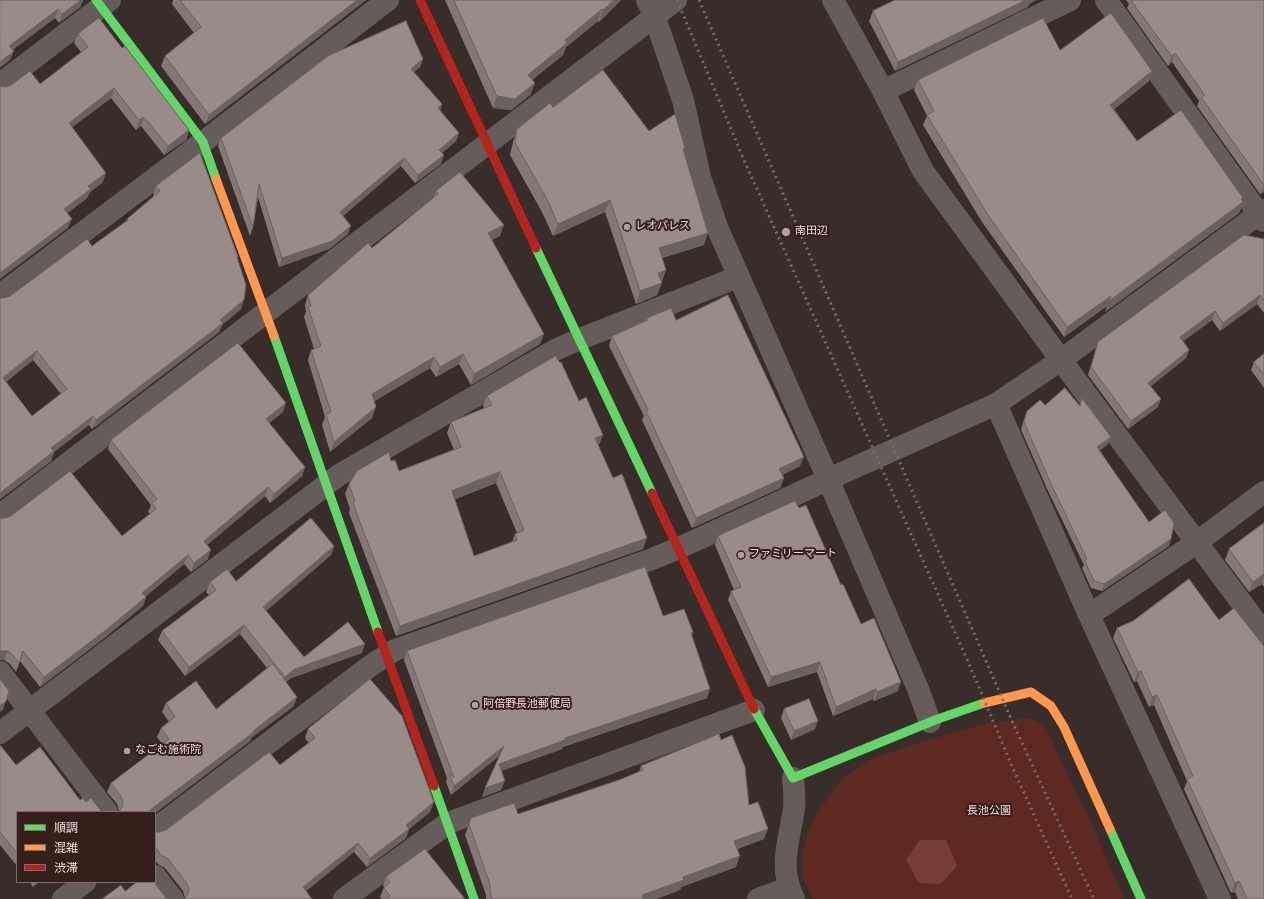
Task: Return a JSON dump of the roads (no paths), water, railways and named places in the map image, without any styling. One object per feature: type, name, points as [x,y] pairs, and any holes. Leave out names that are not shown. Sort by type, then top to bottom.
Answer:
[{"type":"street","points":[[0,295],[388,0]]},
{"type":"street","points":[[420,0],[754,710],[794,778],[794,808],[787,840],[785,866],[791,893],[758,899]]},
{"type":"street","points":[[0,515],[486,143],[651,8],[676,0]]},
{"type":"street","points":[[834,0],[883,91],[923,171],[1196,543],[1264,633]]},
{"type":"street","points":[[883,91],[1070,0]]},
{"type":"street","points":[[156,828],[370,666],[395,650],[652,559],[679,548],[996,404],[1061,360],[1262,215],[1106,0]]},
{"type":"street","points":[[0,84],[102,2],[203,142],[266,312],[386,656],[448,823],[474,899]]},
{"type":"street","points":[[651,8],[683,100],[700,177],[717,227],[828,479],[918,689],[930,722]]},
{"type":"street","points":[[0,733],[339,476],[543,357],[580,338],[738,277]]},
{"type":"street","points":[[996,404],[1089,615],[1220,899]]},
{"type":"street","points":[[1089,615],[1196,543],[1264,492]]},
{"type":"street","points":[[0,672],[106,811]]},
{"type":"street","points":[[794,778],[930,722],[972,707],[1017,694],[1031,692],[1052,706],[1064,727],[1141,899]]},
{"type":"street","points":[[344,899],[448,823],[754,710]]},
{"type":"street","points":[[156,877],[173,899]]},
{"type":"street","points":[[63,899],[84,883]]},
{"type":"railway","points":[[677,0],[744,160],[970,666],[1011,764],[1072,899]]},
{"type":"railway","points":[[699,0],[1012,721],[1094,899]]},
{"type":"place","name":"レオパレス","points":[[627,227]]},
{"type":"place","name":"南田辺","points":[[786,232]]},
{"type":"place","name":"ファミリーマート","points":[[741,555]]},
{"type":"place","name":"阿倍野長池郵便局","points":[[475,705]]},
{"type":"place","name":"なごむ施術院","points":[[127,751]]},
{"type":"park label","name":"長池公園","points":[[989,812]]}]
